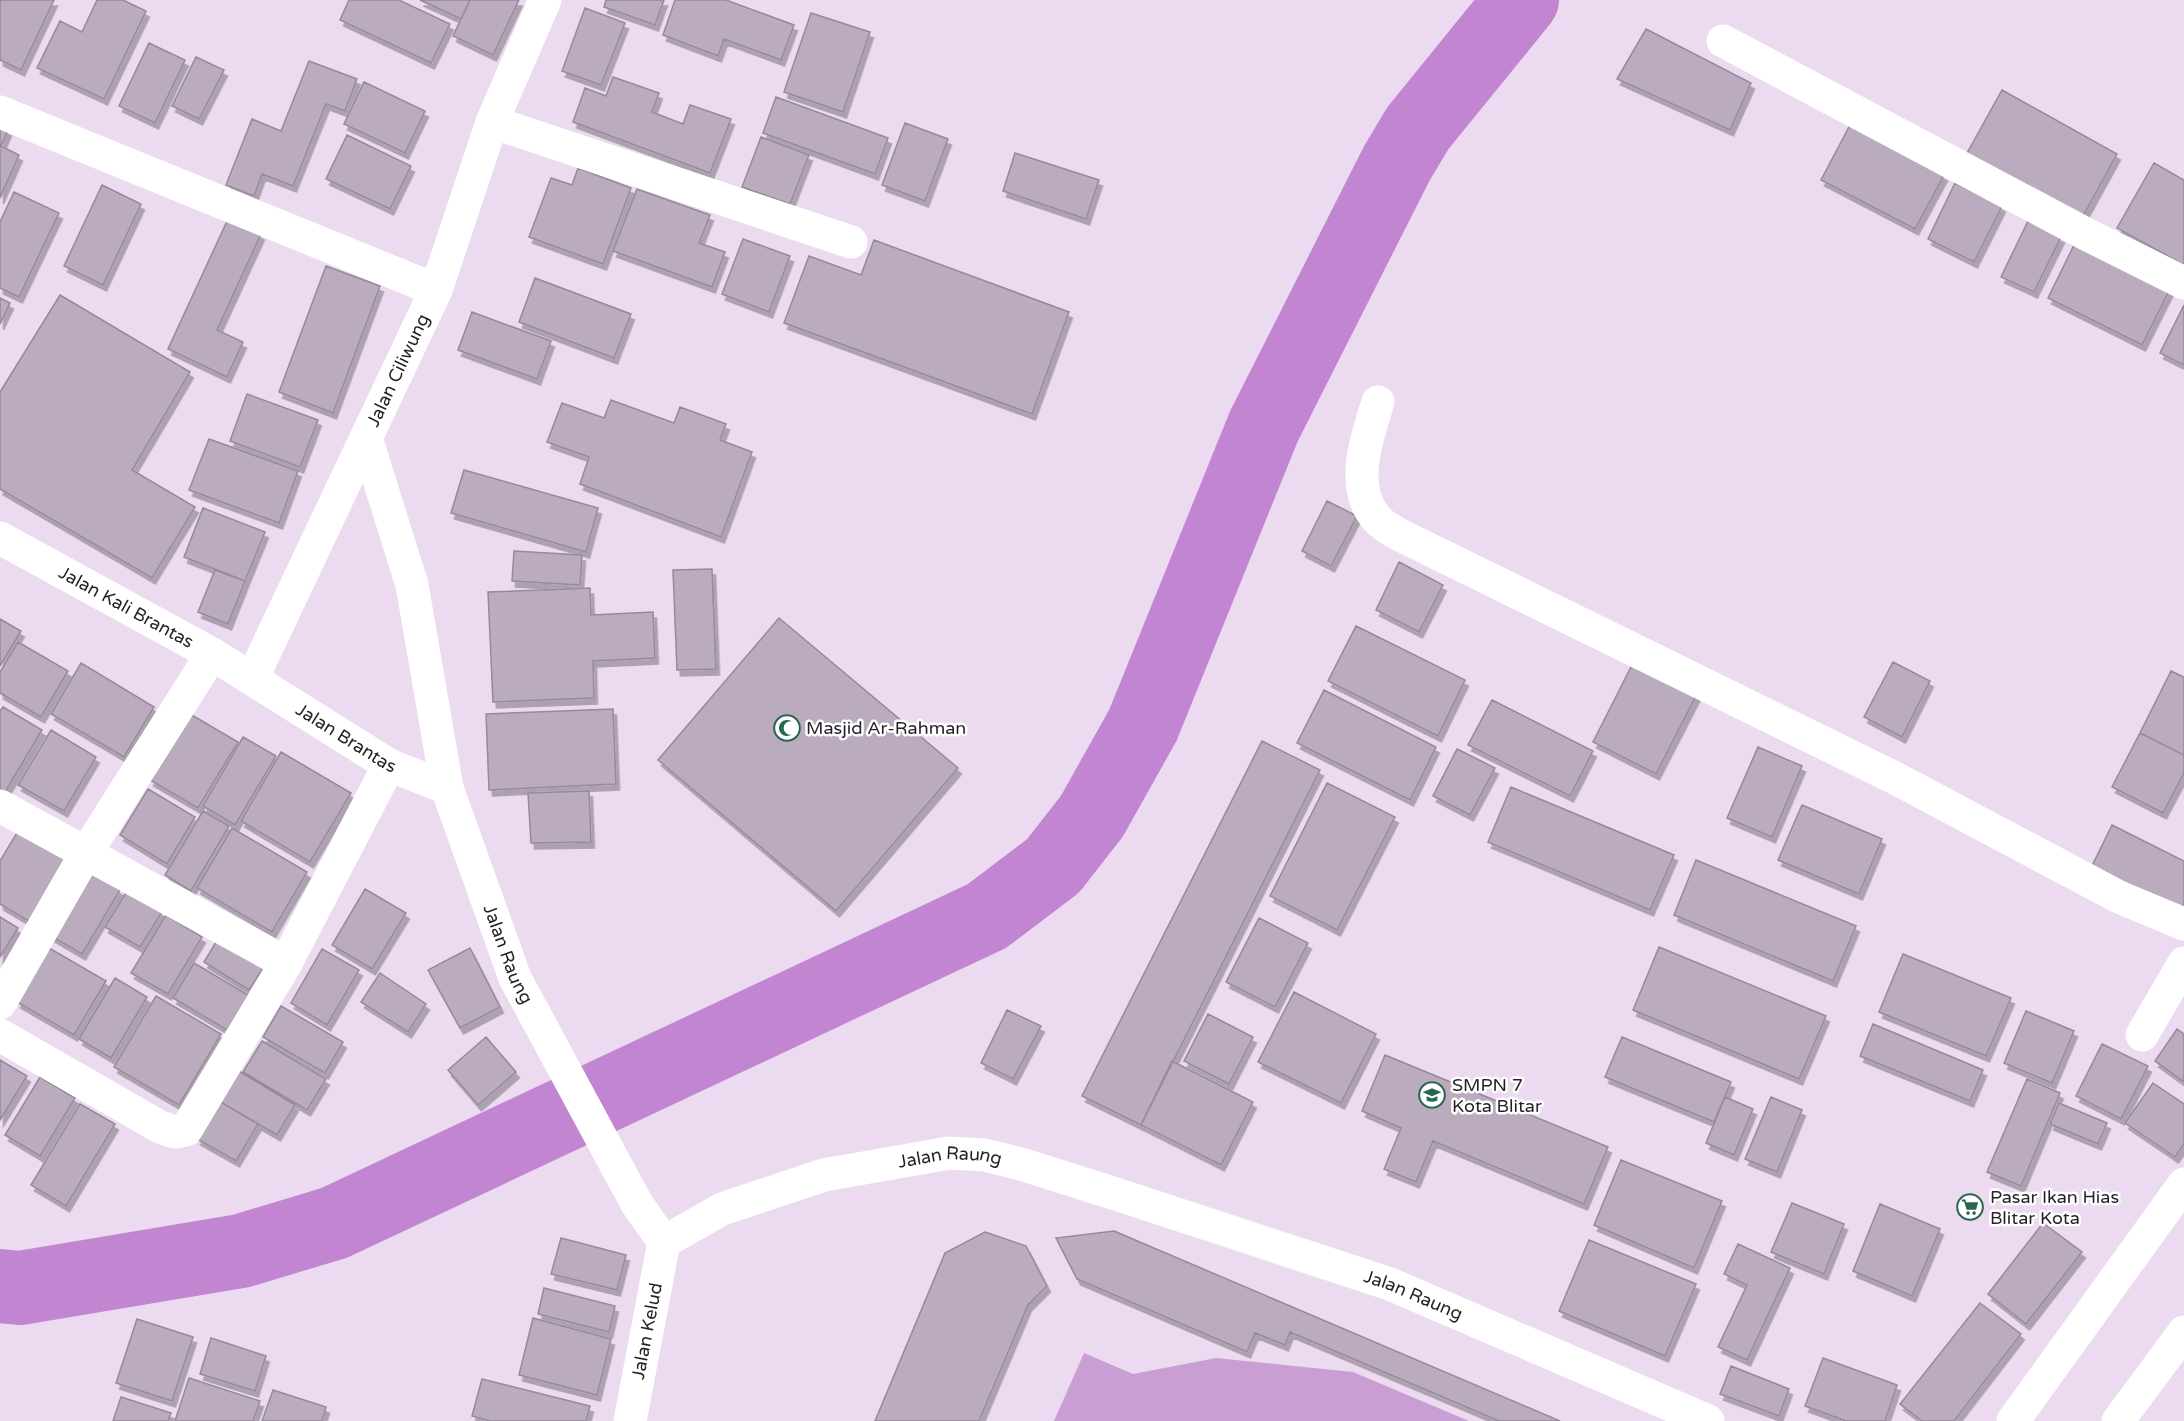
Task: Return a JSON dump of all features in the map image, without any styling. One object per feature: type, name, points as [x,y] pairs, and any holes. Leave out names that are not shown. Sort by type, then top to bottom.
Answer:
[{"type":"street","name":"Jalan Ciliwung","points":[[447,788],[412,585],[366,438],[436,290],[492,122],[545,0]]},
{"type":"street","points":[[1723,41],[2086,234],[2184,283]]},
{"type":"street","points":[[0,112],[436,290]]},
{"type":"street","points":[[492,122],[851,242]]},
{"type":"street","points":[[1378,402],[1363,453],[1362,480],[1378,520],[1398,534],[1895,778],[2119,897],[2184,924]]},
{"type":"street","points":[[252,679],[366,438]]},
{"type":"street","name":"Jalan Kali Brantas","points":[[0,538],[212,654],[252,679]]},
{"type":"street","points":[[0,1003],[86,852],[212,654]]},
{"type":"street","name":"Jalan Brantas","points":[[252,679],[389,765],[447,788]]},
{"type":"street","points":[[0,1035],[160,1127],[175,1132],[186,1130],[286,963],[389,765]]},
{"type":"street","name":"Jalan Raung","points":[[447,788],[515,978],[637,1204],[664,1242],[722,1209],[824,1175],[949,1153],[985,1155],[1119,1195],[1390,1284],[1708,1421]]},
{"type":"street","points":[[0,806],[286,963]]},
{"type":"street","points":[[2142,1035],[2184,963]]},
{"type":"street","points":[[2013,1421],[2184,1184]]},
{"type":"street","name":"Jalan Kelud","points":[[630,1421],[664,1242]]},
{"type":"street","points":[[2118,1421],[2184,1332]]},
{"type":"shaded area","points":[[1084,1353],[1133,1374],[1216,1358],[1353,1372],[1469,1421],[1054,1421]]},
{"type":"building","points":[[0,0],[54,0],[21,70],[0,60]]},
{"type":"building","points":[[97,0],[123,0],[146,11],[104,99],[37,68],[60,21],[82,32]]},
{"type":"building","points":[[349,0],[399,0],[450,24],[431,63],[340,20]]},
{"type":"building","points":[[420,0],[470,0],[461,19]]},
{"type":"building","points":[[470,0],[519,0],[493,55],[453,36]]},
{"type":"building","points":[[606,0],[664,0],[655,25],[604,7]]},
{"type":"building","points":[[675,0],[726,0],[794,25],[781,60],[724,39],[718,56],[663,35]]},
{"type":"building","points":[[585,8],[625,23],[601,85],[562,71]]},
{"type":"building","points":[[811,13],[870,32],[843,112],[784,92]]},
{"type":"building","points":[[1646,29],[1751,83],[1730,130],[1617,79]]},
{"type":"building","points":[[149,43],[185,60],[155,123],[119,106]]},
{"type":"building","points":[[196,57],[224,70],[199,119],[172,106]]},
{"type":"building","points":[[309,61],[357,79],[345,111],[326,104],[293,186],[262,174],[254,196],[226,185],[252,119],[281,131]]},
{"type":"building","points":[[613,77],[659,93],[652,112],[683,124],[690,105],[731,119],[710,173],[573,122],[585,88],[606,96]]},
{"type":"building","points":[[364,82],[425,111],[405,153],[344,124]]},
{"type":"building","points":[[2002,90],[2117,154],[2082,218],[1966,155]]},
{"type":"building","points":[[776,97],[888,138],[875,174],[763,133]]},
{"type":"building","points":[[905,123],[948,139],[925,201],[882,185]]},
{"type":"building","points":[[1850,125],[1944,175],[1915,229],[1821,180]]},
{"type":"building","points":[[0,126],[8,130],[1,146],[19,155],[0,198]]},
{"type":"building","points":[[347,135],[411,166],[390,209],[326,179]]},
{"type":"building","points":[[761,137],[809,155],[790,204],[742,187]]},
{"type":"building","points":[[1015,153],[1099,180],[1086,219],[1003,191]]},
{"type":"building","points":[[2154,163],[2184,180],[2184,265],[2117,228]]},
{"type":"building","points":[[578,168],[631,188],[603,264],[529,237],[551,178],[572,185]]},
{"type":"building","points":[[1955,183],[2002,206],[1974,262],[1928,239]]},
{"type":"building","points":[[102,185],[141,204],[103,285],[64,266]]},
{"type":"building","points":[[637,189],[710,215],[699,243],[725,252],[712,287],[613,251]]},
{"type":"building","points":[[14,192],[59,213],[19,297],[0,288],[0,222]]},
{"type":"building","points":[[228,219],[261,234],[217,330],[243,342],[227,377],[168,349]]},
{"type":"building","points":[[2028,221],[2061,237],[2034,292],[2001,277]]},
{"type":"building","points":[[743,239],[790,256],[769,312],[722,294]]},
{"type":"building","points":[[874,240],[1069,312],[1032,414],[784,323],[809,256],[861,275]]},
{"type":"building","points":[[2075,243],[2170,289],[2142,345],[2048,298]]},
{"type":"building","points":[[326,266],[380,286],[333,413],[279,392]]},
{"type":"building","points":[[535,278],[631,314],[614,358],[519,322]]},
{"type":"building","points":[[60,295],[190,372],[132,470],[195,507],[152,578],[0,489],[0,392]]},
{"type":"building","points":[[0,298],[10,303],[0,324]]},
{"type":"building","points":[[2184,305],[2184,365],[2160,353]]},
{"type":"building","points":[[472,312],[551,341],[537,379],[458,350]]},
{"type":"building","points":[[247,394],[318,420],[300,467],[230,441]]},
{"type":"building","points":[[611,400],[674,423],[680,407],[726,424],[720,440],[752,452],[721,537],[580,484],[589,457],[547,442],[562,403],[604,418]]},
{"type":"building","points":[[209,439],[298,471],[279,523],[189,490]]},
{"type":"building","points":[[464,470],[598,508],[586,552],[451,513]]},
{"type":"building","points":[[1327,501],[1357,516],[1331,566],[1302,551]]},
{"type":"building","points":[[203,508],[265,532],[245,581],[184,557]]},
{"type":"building","points":[[514,551],[582,555],[580,585],[512,581]]},
{"type":"building","points":[[1399,562],[1443,585],[1419,632],[1376,610]]},
{"type":"building","points":[[712,569],[716,669],[677,670],[673,570]]},
{"type":"building","points":[[215,570],[245,581],[228,624],[198,612]]},
{"type":"building","points":[[590,588],[591,615],[653,612],[655,658],[593,661],[594,698],[493,702],[488,592]]},
{"type":"building","points":[[779,618],[958,768],[836,911],[658,760]]},
{"type":"building","points":[[0,619],[21,631],[0,666]]},
{"type":"building","points":[[1356,626],[1465,680],[1438,736],[1328,681]]},
{"type":"building","points":[[18,642],[68,671],[41,717],[0,693],[0,672]]},
{"type":"building","points":[[1893,662],[1930,681],[1902,737],[1864,717]]},
{"type":"building","points":[[81,663],[154,707],[124,757],[51,714]]},
{"type":"building","points":[[1633,663],[1697,694],[1656,774],[1593,742]]},
{"type":"building","points":[[2171,671],[2184,677],[2184,755],[2140,733]]},
{"type":"building","points":[[1324,690],[1436,747],[1410,800],[1297,743]]},
{"type":"building","points":[[1492,700],[1593,751],[1570,796],[1468,745]]},
{"type":"building","points":[[3,707],[42,730],[5,792],[0,789],[0,711]]},
{"type":"building","points":[[613,709],[616,784],[489,790],[486,714]]},
{"type":"building","points":[[190,714],[238,742],[198,808],[150,780]]},
{"type":"building","points":[[51,730],[96,757],[64,811],[18,785]]},
{"type":"building","points":[[2140,733],[2184,755],[2184,773],[2163,813],[2112,787]]},
{"type":"building","points":[[243,737],[276,756],[235,825],[203,806]]},
{"type":"building","points":[[1262,741],[1320,770],[1141,1125],[1082,1096]]},
{"type":"building","points":[[1758,747],[1802,766],[1772,837],[1727,818]]},
{"type":"building","points":[[1457,749],[1495,768],[1470,815],[1433,796]]},
{"type":"building","points":[[281,752],[351,793],[310,862],[241,821]]},
{"type":"building","points":[[1327,783],[1395,817],[1337,930],[1270,896]]},
{"type":"building","points":[[1511,787],[1674,855],[1650,910],[1488,842]]},
{"type":"building","points":[[148,789],[195,817],[167,864],[120,835]]},
{"type":"building","points":[[589,791],[591,842],[531,843],[528,793]]},
{"type":"building","points":[[1802,805],[1882,839],[1859,894],[1778,860]]},
{"type":"building","points":[[203,811],[229,826],[191,891],[165,875]]},
{"type":"building","points":[[2112,825],[2184,861],[2184,918],[2090,870]]},
{"type":"building","points":[[232,828],[307,872],[272,932],[197,888]]},
{"type":"building","points":[[18,831],[69,862],[32,923],[0,904],[0,861]]},
{"type":"building","points":[[1696,860],[1856,926],[1833,981],[1674,915]]},
{"type":"building","points":[[84,869],[120,890],[82,954],[46,933]]},
{"type":"building","points":[[365,889],[406,913],[372,969],[332,945]]},
{"type":"building","points":[[127,891],[162,912],[140,947],[105,927]]},
{"type":"building","points":[[166,915],[202,937],[168,994],[131,973]]},
{"type":"building","points":[[0,917],[18,928],[0,957]]},
{"type":"building","points":[[1259,918],[1308,943],[1275,1007],[1226,982]]},
{"type":"building","points":[[219,937],[265,965],[249,990],[204,962]]},
{"type":"building","points":[[1659,947],[1826,1016],[1799,1079],[1633,1010]]},
{"type":"building","points":[[49,948],[106,981],[74,1035],[17,1002]]},
{"type":"building","points":[[470,948],[500,1007],[460,1028],[428,970]]},
{"type":"building","points":[[322,949],[359,970],[327,1025],[291,1003]]},
{"type":"building","points":[[1903,954],[2011,998],[1986,1056],[1879,1012]]},
{"type":"building","points":[[194,963],[248,995],[227,1030],[173,998]]},
{"type":"building","points":[[380,973],[426,1004],[408,1032],[361,1002]]},
{"type":"building","points":[[115,978],[147,997],[111,1058],[79,1039]]},
{"type":"building","points":[[1294,992],[1376,1034],[1341,1103],[1258,1062]]},
{"type":"building","points":[[156,996],[221,1034],[179,1105],[114,1067]]},
{"type":"building","points":[[281,1006],[343,1042],[325,1073],[263,1037]]},
{"type":"building","points":[[1007,1010],[1041,1026],[1013,1079],[981,1063]]},
{"type":"building","points":[[2026,1011],[2074,1031],[2052,1083],[2004,1063]]},
{"type":"building","points":[[1208,1014],[1253,1037],[1229,1084],[1184,1061]]},
{"type":"building","points":[[1873,1024],[1983,1070],[1970,1101],[1860,1056]]},
{"type":"building","points":[[2177,1029],[2184,1034],[2184,1082],[2155,1061]]},
{"type":"building","points":[[486,1037],[516,1072],[478,1105],[448,1070]]},
{"type":"building","points":[[1622,1037],[1731,1082],[1714,1122],[1605,1077]]},
{"type":"building","points":[[262,1041],[326,1079],[307,1110],[243,1072]]},
{"type":"building","points":[[2102,1044],[2148,1066],[2121,1119],[2076,1096]]},
{"type":"building","points":[[1385,1055],[1608,1147],[1584,1204],[1433,1141],[1416,1182],[1384,1169],[1401,1128],[1362,1111]]},
{"type":"building","points":[[0,1060],[27,1076],[0,1120]]},
{"type":"building","points":[[1172,1061],[1253,1102],[1221,1165],[1141,1125]]},
{"type":"building","points":[[237,1070],[295,1105],[277,1135],[219,1101]]},
{"type":"building","points":[[40,1077],[75,1098],[40,1156],[5,1135]]},
{"type":"building","points":[[2027,1079],[2060,1093],[2021,1186],[1987,1172]]},
{"type":"building","points":[[2153,1083],[2184,1104],[2184,1144],[2175,1157],[2125,1123]]},
{"type":"building","points":[[1725,1097],[1753,1109],[1734,1155],[1706,1143]]},
{"type":"building","points":[[1771,1097],[1802,1110],[1777,1172],[1745,1159]]},
{"type":"building","points":[[219,1101],[258,1124],[236,1161],[197,1139]]},
{"type":"building","points":[[2059,1103],[2107,1123],[2098,1144],[2050,1124]]},
{"type":"building","points":[[80,1104],[115,1124],[66,1206],[31,1185]]},
{"type":"building","points":[[1621,1160],[1722,1201],[1694,1268],[1594,1225]]},
{"type":"building","points":[[1792,1203],[1844,1224],[1824,1274],[1771,1252]]},
{"type":"building","points":[[1880,1204],[1940,1229],[1912,1296],[1853,1271]]},
{"type":"building","points":[[2043,1223],[2082,1252],[2026,1324],[1988,1294]]},
{"type":"building","points":[[1114,1231],[1560,1421],[1499,1421],[1290,1332],[1285,1345],[1255,1333],[1247,1352],[1077,1279],[1056,1238]]},
{"type":"building","points":[[985,1232],[1026,1246],[1047,1286],[1028,1305],[979,1421],[875,1421],[945,1253]]},
{"type":"building","points":[[561,1238],[626,1255],[617,1290],[551,1274]]},
{"type":"building","points":[[1589,1240],[1696,1284],[1665,1356],[1559,1311]]},
{"type":"building","points":[[1738,1244],[1790,1268],[1747,1360],[1718,1347],[1747,1285],[1724,1274]]},
{"type":"building","points":[[544,1288],[615,1306],[609,1332],[538,1314]]},
{"type":"building","points":[[1980,1303],[2021,1334],[1954,1421],[1922,1421],[1900,1404]]},
{"type":"building","points":[[533,1318],[611,1339],[597,1395],[519,1375]]},
{"type":"building","points":[[137,1319],[193,1337],[172,1401],[116,1383]]},
{"type":"building","points":[[211,1338],[266,1356],[255,1391],[200,1374]]},
{"type":"building","points":[[1823,1358],[1897,1385],[1885,1421],[1846,1421],[1805,1406]]},
{"type":"building","points":[[1731,1366],[1789,1389],[1779,1416],[1720,1394]]},
{"type":"building","points":[[189,1378],[260,1401],[253,1421],[175,1421]]},
{"type":"building","points":[[482,1379],[590,1406],[586,1421],[490,1421],[472,1416]]},
{"type":"building","points":[[273,1390],[326,1407],[322,1421],[262,1421]]},
{"type":"building","points":[[121,1397],[171,1413],[168,1421],[113,1421]]},
{"type":"waterway","points":[[0,1286],[20,1288],[241,1251],[334,1223],[987,916],[1053,866],[1092,816],[1143,725],[1264,426],[1397,163],[1418,128],[1522,0]]},
{"type":"place","name":"Masjid Ar-Rahman","points":[[787,728]]},
{"type":"place","name":"SMPN 7 Kota Blitar","points":[[1432,1095]]},
{"type":"place","name":"Pasar Ikan Hias Blitar Kota","points":[[1970,1207]]}]
